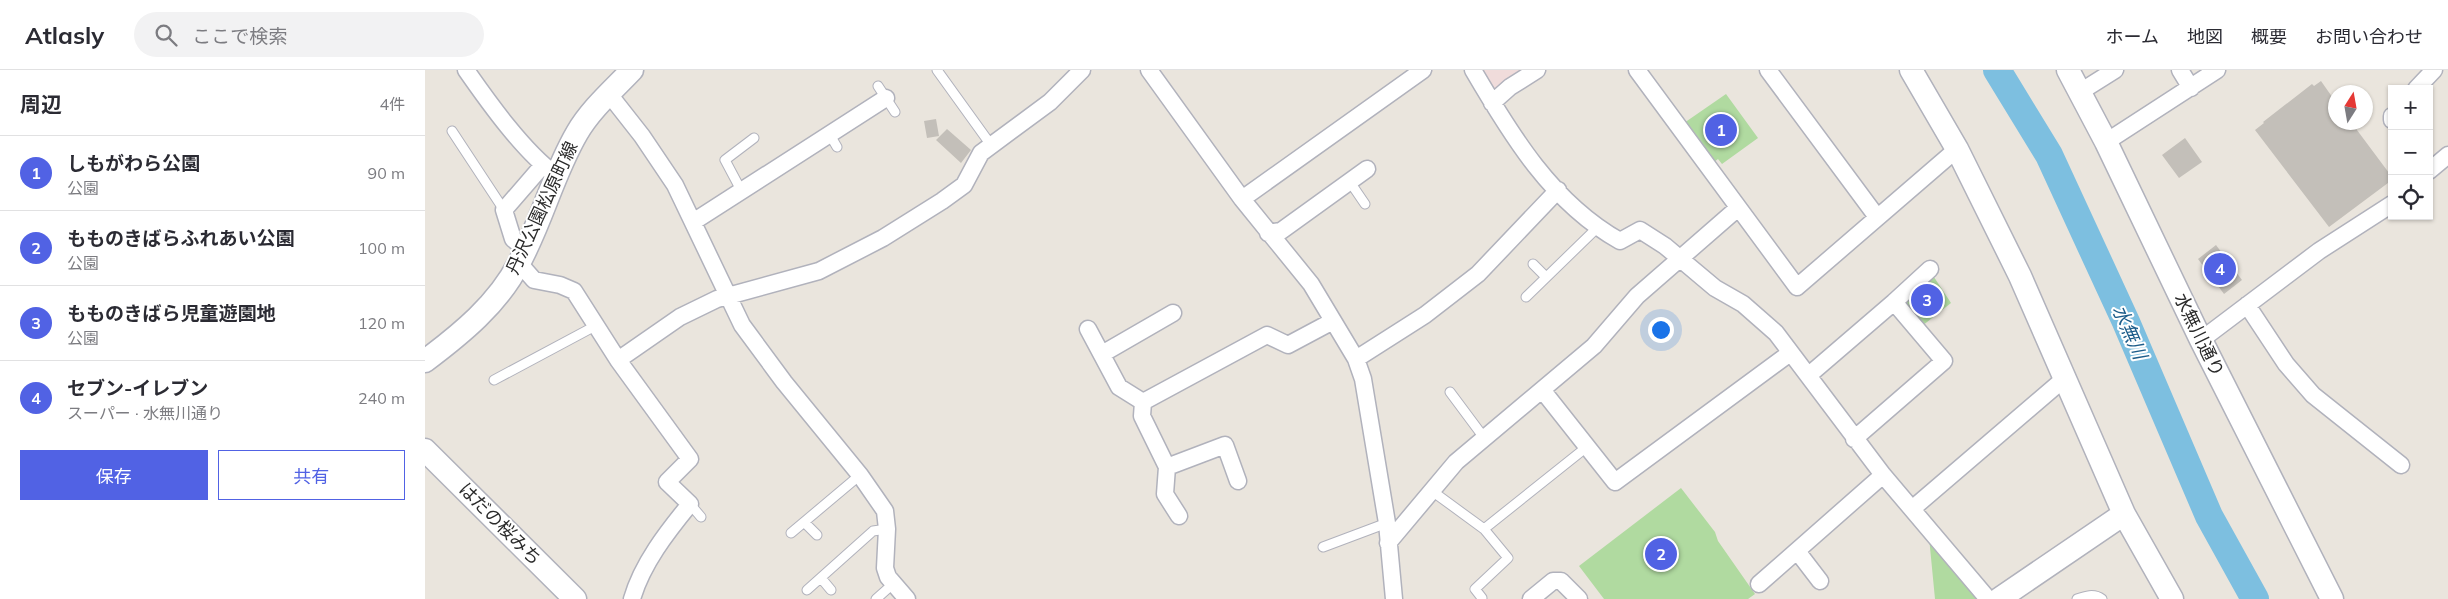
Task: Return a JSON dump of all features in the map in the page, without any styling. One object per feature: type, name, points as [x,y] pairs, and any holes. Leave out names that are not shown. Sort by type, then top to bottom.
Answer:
[{"type":"street","points":[[466,70],[484,96],[549,170],[504,210],[513,239],[534,280],[560,285],[574,291],[618,360],[691,459],[667,482],[690,504],[666,534],[636,583],[632,599]]},
{"type":"street","name":"丹沢公園松原町線","points":[[425,362],[463,332],[482,313],[522,256],[549,170],[609,94],[632,70]]},
{"type":"street","points":[[618,360],[681,317],[717,299],[819,271],[883,238],[943,202],[964,184],[981,153],[1050,102],[1082,70]]},
{"type":"street","points":[[1149,70],[1242,199],[1311,284],[1356,358],[1363,379],[1387,523],[1394,599]]},
{"type":"street","points":[[1242,199],[1423,70]]},
{"type":"street","points":[[1473,70],[1534,167],[1597,228],[1620,241],[1640,230],[1665,246],[1715,288],[1743,304],[1776,333],[1883,475],[1988,599]]},
{"type":"street","points":[[1492,103],[1510,87],[1537,70]]},
{"type":"street","points":[[1637,70],[1797,287],[1877,216],[1957,149]]},
{"type":"street","points":[[1768,70],[1877,216]]},
{"type":"street","points":[[1911,70],[1957,149],[2019,276],[2124,514],[2172,599]]},
{"type":"street","name":"水無川通り","points":[[2068,70],[2106,142],[2201,340],[2332,599]]},
{"type":"street","points":[[2080,92],[2115,70]]},
{"type":"street","points":[[2180,70],[2191,88]]},
{"type":"street","points":[[2106,142],[2217,70]]},
{"type":"street","points":[[2419,85],[2434,70]]},
{"type":"street","points":[[609,94],[642,136],[675,185],[742,325],[779,375],[860,475],[885,510],[887,529],[884,560],[888,577],[907,599]]},
{"type":"street","points":[[693,222],[833,141],[887,99]]},
{"type":"street","points":[[2433,168],[2448,155]]},
{"type":"street","points":[[1268,233],[1281,231],[1367,169]]},
{"type":"street","points":[[1356,358],[1425,315],[1478,274],[1558,190]]},
{"type":"street","points":[[2201,340],[2319,251],[2388,207]]},
{"type":"street","points":[[1388,543],[1456,462],[1543,391],[1594,346],[1637,296],[1738,208]]},
{"type":"street","points":[[1809,375],[1894,302],[1929,269]]},
{"type":"street","points":[[1855,439],[1944,361],[1894,302]]},
{"type":"street","points":[[2247,305],[2286,364],[2313,395],[2401,465]]},
{"type":"street","points":[[1102,354],[1173,313]]},
{"type":"street","points":[[1143,402],[1267,335],[1288,345],[1333,321]]},
{"type":"street","points":[[1088,329],[1119,387],[1143,402]]},
{"type":"street","points":[[1543,391],[1615,482],[1790,353]]},
{"type":"street","points":[[1912,510],[2065,378]]},
{"type":"street","points":[[1143,402],[1142,416],[1167,467],[1165,494],[1179,516]]},
{"type":"street","points":[[1167,467],[1225,445],[1238,481]]},
{"type":"street","name":"はだの桜みち","points":[[427,454],[575,599]]},
{"type":"street","points":[[1759,584],[1774,561],[1797,551],[1883,475]]},
{"type":"street","points":[[1999,599],[2124,514]]},
{"type":"street","points":[[1797,551],[1820,581]]},
{"type":"street","points":[[1531,599],[1553,581],[1561,581],[1579,599]]},
{"type":"lane","points":[[937,70],[991,145]]},
{"type":"lane","points":[[452,131],[504,210]]},
{"type":"lane","points":[[742,192],[725,160],[755,138]]},
{"type":"lane","points":[[1350,182],[1365,204]]},
{"type":"lane","points":[[1526,297],[1597,228]]},
{"type":"lane","points":[[1533,264],[1546,277]]},
{"type":"lane","points":[[494,380],[597,325]]},
{"type":"lane","points":[[1450,392],[1485,439]]},
{"type":"lane","points":[[1484,529],[1588,446]]},
{"type":"lane","points":[[791,533],[860,475]]},
{"type":"lane","points":[[1432,492],[1484,529],[1508,558],[1475,589],[1483,598]]},
{"type":"lane","points":[[690,504],[701,517]]},
{"type":"lane","points":[[804,522],[817,535]]},
{"type":"lane","points":[[1323,546],[1374,526],[1387,523]]},
{"type":"lane","points":[[807,590],[873,531],[887,529]]},
{"type":"lane","points":[[821,578],[831,590]]},
{"type":"lane","points":[[876,599],[894,583]]},
{"type":"lane","points":[[2077,599],[2085,595],[2098,596],[2102,599]]},
{"type":"shaded area","points":[[1479,70],[1522,70],[1493,90]]},
{"type":"green space","points":[[1726,94],[1758,138],[1722,164],[1718,159],[1714,162],[1684,123]]},
{"type":"green space","points":[[1932,274],[1951,303],[1922,326],[1904,306],[1905,297]]},
{"type":"green space","points":[[1681,488],[1715,532],[1718,541],[1755,594],[1748,599],[1604,599],[1579,566]]},
{"type":"green space","points":[[1929,537],[1976,595],[1976,599],[1935,599]]},
{"type":"building","points":[[2321,81],[2328,91],[2328,130],[2357,130],[2388,172],[2388,183],[2329,227],[2255,130],[2312,84],[2314,86]]},
{"type":"building","points":[[936,119],[939,136],[927,138],[924,121]]},
{"type":"building","points":[[947,129],[971,150],[961,163],[936,140]]},
{"type":"building","points":[[2185,138],[2202,162],[2179,178],[2162,155]]},
{"type":"building","points":[[2216,245],[2242,280],[2224,294],[2198,259]]},
{"type":"waterway","name":"水無川","points":[[1997,70],[2049,155],[2126,322],[2209,516],[2255,599]]},
{"type":"place","name":"しもがわら公園","points":[[1721,130]]},
{"type":"place","name":"セブン-イレブン","points":[[2220,269]]},
{"type":"place","name":"もものきばら児童遊園地","points":[[1927,300]]},
{"type":"place","name":"もものきばらふれあい公園","points":[[1661,554]]}]
